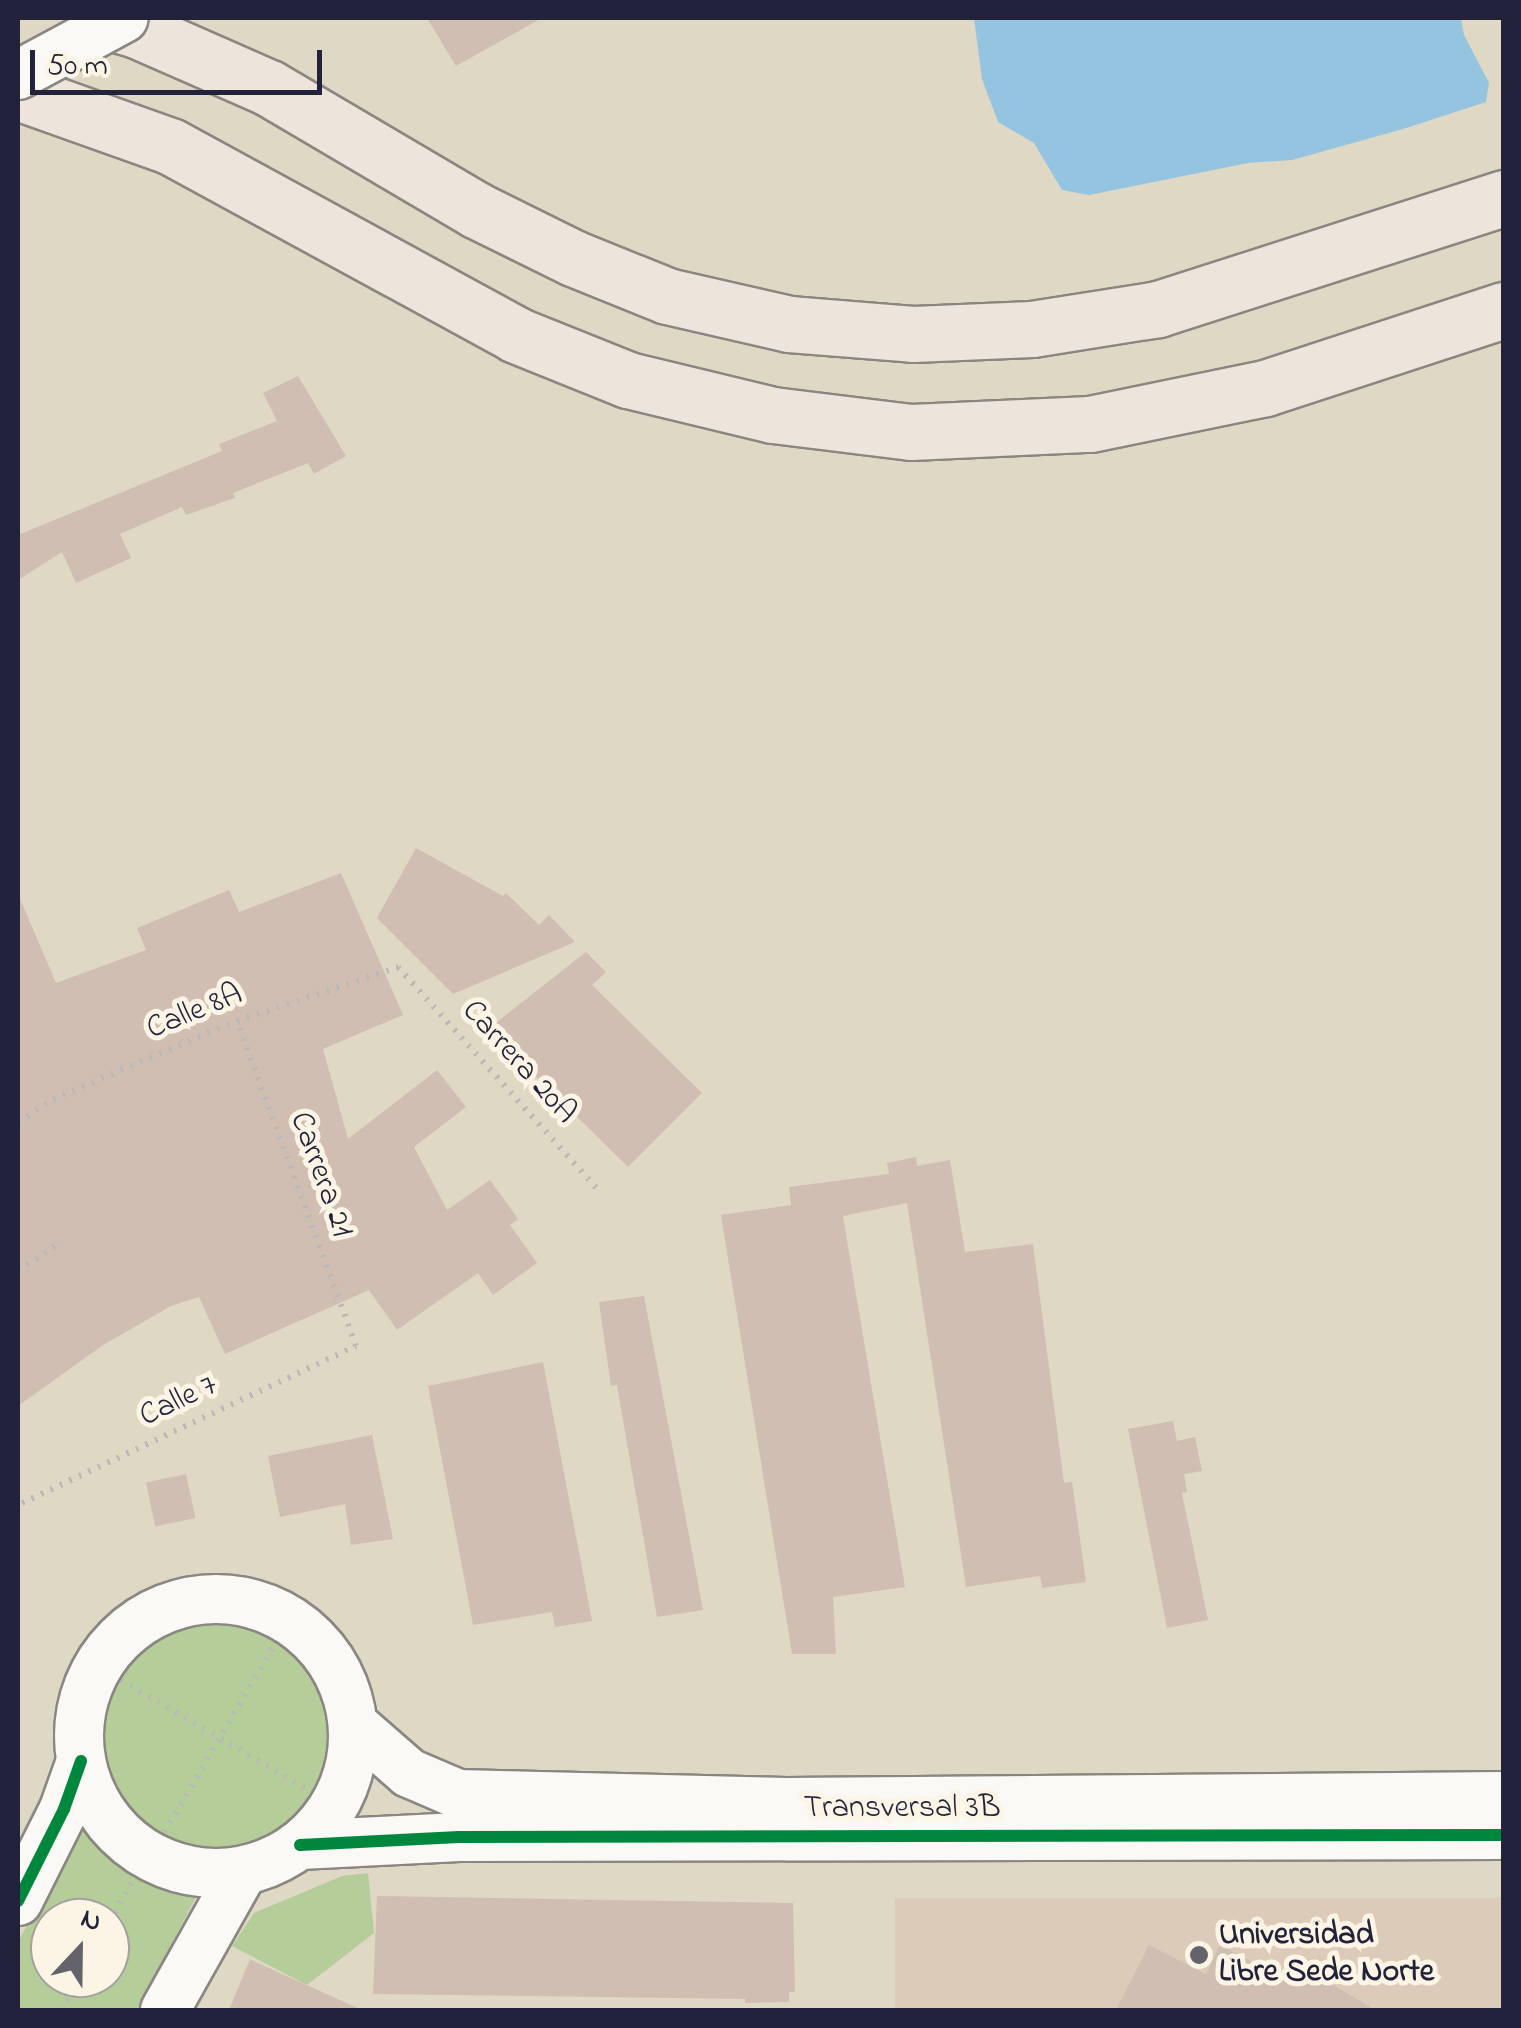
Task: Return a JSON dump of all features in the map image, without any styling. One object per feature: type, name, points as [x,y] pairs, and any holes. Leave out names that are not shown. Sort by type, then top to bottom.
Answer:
[{"type":"highway","points":[[94,18],[137,30],[269,88],[476,210],[573,258],[667,296],[789,324],[913,334],[1012,330],[1158,309],[1504,198]]},
{"type":"highway","points":[[18,92],[170,146],[516,336],[628,380],[773,415],[911,432],[1090,424],[1265,388],[1504,310]]},
{"type":"street","points":[[18,75],[124,18]]},
{"type":"street","points":[[198,1599],[257,1606],[285,1616],[320,1644],[343,1682],[354,1725],[353,1759],[343,1792],[325,1821],[300,1846],[274,1861],[243,1871],[207,1873],[172,1866],[139,1850],[102,1810],[81,1761],[79,1716],[92,1674],[118,1638],[155,1612],[198,1599]]},
{"type":"street","name":"Transversal 3B","points":[[354,1725],[409,1773],[458,1794],[786,1802],[1504,1796]]},
{"type":"street","points":[[18,1901],[64,1809],[81,1761]]},
{"type":"street","name":"Transversal 3B","points":[[300,1846],[459,1837],[1504,1835]]},
{"type":"street","points":[[164,2010],[243,1871]]},
{"type":"path","points":[[18,1271],[62,1240]]},
{"type":"path","points":[[159,1841],[280,1634]]},
{"type":"path","points":[[112,1675],[320,1797]]},
{"type":"path","points":[[123,1898],[134,1877]]},
{"type":"shaded area","name":"Universidad Libre Sede Norte","points":[[895,1898],[1503,1898],[1503,2010],[895,2010]]},
{"type":"green space","points":[[219,1614],[265,1623],[304,1649],[330,1688],[339,1734],[330,1780],[304,1819],[265,1845],[219,1854],[173,1845],[134,1819],[108,1780],[99,1734],[108,1688],[134,1649],[173,1623]]},
{"type":"green space","points":[[82,1826],[137,1870],[197,1895],[137,2010],[18,2010],[18,1942],[30,1920],[30,1998],[130,1998],[130,1898],[42,1898]]},
{"type":"green space","points":[[368,1873],[374,1933],[307,1985],[232,1946],[254,1913],[342,1876]]},
{"type":"water","points":[[974,18],[1461,18],[1464,35],[1489,83],[1486,102],[1403,129],[1292,160],[1248,163],[1089,195],[1062,190],[1034,143],[998,122],[982,79]]},
{"type":"building","points":[[427,18],[542,18],[456,66]]},
{"type":"building","points":[[298,376],[346,456],[314,474],[308,463],[233,493],[235,498],[186,515],[182,507],[120,534],[131,558],[76,583],[62,552],[18,580],[18,535],[222,451],[219,444],[277,421],[263,393]]},
{"type":"building","points":[[416,848],[503,896],[506,893],[539,925],[549,915],[575,942],[453,994],[377,918]]},
{"type":"building","points":[[341,873],[403,1015],[323,1049],[348,1139],[437,1070],[466,1107],[414,1147],[447,1210],[490,1180],[518,1219],[510,1225],[537,1263],[493,1295],[478,1273],[397,1330],[369,1290],[225,1354],[199,1297],[171,1306],[103,1345],[18,1406],[18,894],[56,983],[146,950],[137,928],[229,890],[239,912]]},
{"type":"building","points":[[586,952],[606,972],[592,985],[702,1093],[628,1167],[488,1029]]},
{"type":"building","points":[[916,1157],[917,1166],[950,1160],[965,1252],[1033,1244],[1064,1483],[1072,1482],[1086,1582],[1042,1588],[1040,1576],[966,1587],[907,1203],[843,1216],[905,1587],[833,1597],[836,1654],[792,1654],[721,1215],[791,1205],[789,1187],[889,1174],[887,1163]]},
{"type":"building","points":[[644,1296],[703,1610],[657,1617],[617,1385],[611,1386],[599,1302]]},
{"type":"building","points":[[543,1362],[592,1621],[555,1627],[552,1612],[473,1625],[428,1386]]},
{"type":"building","points":[[1173,1421],[1177,1441],[1195,1437],[1202,1471],[1184,1474],[1187,1492],[1182,1493],[1208,1620],[1167,1628],[1128,1429]]},
{"type":"building","points":[[372,1435],[393,1539],[351,1545],[345,1504],[280,1517],[268,1456]]},
{"type":"building","points":[[186,1474],[195,1518],[155,1527],[146,1483]]},
{"type":"building","points":[[377,1896],[793,1903],[795,1992],[789,1992],[789,2002],[745,2003],[745,1999],[373,1994]]},
{"type":"building","points":[[1149,1945],[1206,1974],[1220,1945],[1281,1977],[1290,1960],[1376,2010],[1116,2010]]},
{"type":"building","points":[[250,1959],[260,1964],[362,2010],[229,2010]]},
{"type":"cycle path","points":[[18,1901],[64,1809],[81,1761]]},
{"type":"cycle path","points":[[300,1845],[459,1837],[1504,1835]]},
{"type":"place","name":"Universidad Libre Sede Norte","points":[[1199,1955]]}]
